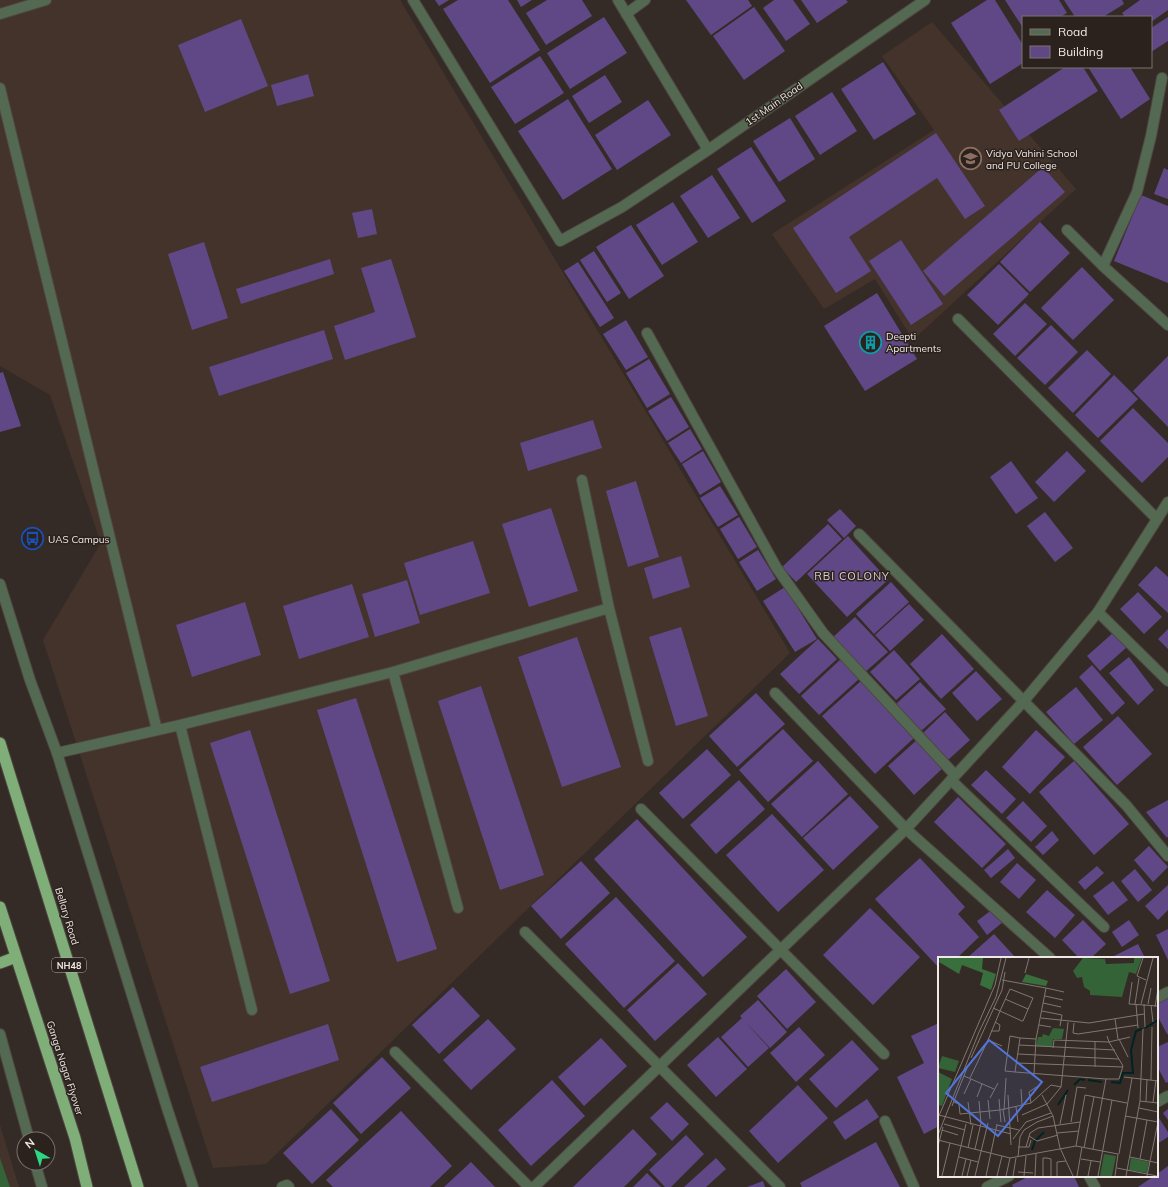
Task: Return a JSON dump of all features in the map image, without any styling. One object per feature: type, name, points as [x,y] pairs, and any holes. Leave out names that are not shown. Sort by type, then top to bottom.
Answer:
[{"type":"highway","name":"Bellary Road","points":[[0,744],[138,1187]]},
{"type":"highway","points":[[0,907],[16,957],[0,963]]},
{"type":"highway","name":"Ganga Nagar Flyover","points":[[16,957],[75,1138],[87,1187]]},
{"type":"street","points":[[0,14],[46,0]]},
{"type":"street","name":"1st Main Road","points":[[413,0],[560,241],[622,207],[708,150],[925,0]]},
{"type":"street","points":[[618,0],[708,150]]},
{"type":"street","points":[[626,14],[645,0]]},
{"type":"street","points":[[1103,266],[1137,192],[1151,136],[1162,78]]},
{"type":"street","points":[[0,88],[157,730]]},
{"type":"street","points":[[1067,230],[1103,266],[1168,325]]},
{"type":"street","points":[[958,319],[1157,519]]},
{"type":"street","points":[[647,332],[780,573],[823,634],[953,777],[1104,927]]},
{"type":"street","points":[[582,480],[609,608],[648,761]]},
{"type":"street","points":[[534,1187],[906,829],[1022,702],[1098,612],[1168,502]]},
{"type":"street","points":[[859,534],[1022,702],[1126,805],[1168,856]]},
{"type":"street","points":[[0,584],[30,680],[57,753],[193,1187]]},
{"type":"street","points":[[57,753],[180,725],[393,672],[609,608]]},
{"type":"street","points":[[1098,612],[1168,681]]},
{"type":"street","points":[[393,672],[458,908]]},
{"type":"street","points":[[775,693],[906,829],[1049,957]]},
{"type":"street","points":[[180,725],[252,1010]]},
{"type":"street","points":[[641,810],[782,949],[884,1054]]},
{"type":"street","points":[[525,932],[780,1187]]},
{"type":"street","points":[[1158,997],[1168,992]]},
{"type":"street","points":[[0,1034],[27,1131]]},
{"type":"street","points":[[395,1052],[529,1187]]},
{"type":"street","points":[[1158,1101],[1168,1096]]},
{"type":"street","points":[[885,1121],[914,1187]]},
{"type":"street","points":[[37,1171],[42,1187]]},
{"type":"street","points":[[987,1187],[1007,1177]]},
{"type":"street","points":[[1090,1177],[1095,1187]]},
{"type":"street","points":[[282,1187],[287,1185],[289,1187]]},
{"type":"shaded area","points":[[0,0],[400,0],[790,653],[266,1164],[213,1168],[43,640],[101,543],[50,395],[0,366]]},
{"type":"shaded area","name":"Vidya Vahini School and PU College","points":[[932,22],[1076,189],[913,340],[875,279],[824,309],[772,234],[934,130],[882,56]]},
{"type":"shaded area","points":[[0,1125],[19,1187],[0,1187]]},
{"type":"green space","points":[[0,1158],[10,1187],[0,1187]]},
{"type":"building","points":[[435,0],[449,0],[439,6]]},
{"type":"building","points":[[458,0],[508,0],[540,50],[490,83],[443,9]]},
{"type":"building","points":[[517,0],[532,0],[521,7]]},
{"type":"building","points":[[547,0],[582,0],[592,16],[546,45],[526,13]]},
{"type":"building","points":[[686,0],[748,0],[752,6],[711,35]]},
{"type":"building","points":[[774,0],[793,0],[810,24],[786,41],[763,8]]},
{"type":"building","points":[[801,0],[846,0],[848,2],[817,23]]},
{"type":"building","points":[[987,0],[995,0],[1022,43],[1022,64],[990,84],[951,23]]},
{"type":"building","points":[[1005,0],[1059,0],[1067,13],[1062,16],[1022,16],[1022,26]]},
{"type":"building","points":[[1064,0],[1122,0],[1124,4],[1105,16],[1074,16]]},
{"type":"building","points":[[1140,0],[1168,0],[1168,10],[1152,21],[1152,16],[1124,16],[1122,13]]},
{"type":"building","points":[[754,7],[785,51],[744,80],[713,36]]},
{"type":"building","points":[[604,17],[627,53],[570,89],[547,53]]},
{"type":"building","points":[[1168,17],[1168,41],[1152,51],[1152,27]]},
{"type":"building","points":[[241,19],[268,86],[205,112],[178,45]]},
{"type":"building","points":[[540,56],[564,93],[515,124],[491,87]]},
{"type":"building","points":[[883,62],[916,114],[874,140],[841,89]]},
{"type":"building","points":[[1063,68],[1084,68],[1098,91],[1019,141],[999,110]]},
{"type":"building","points":[[1089,68],[1131,68],[1150,99],[1121,119]]},
{"type":"building","points":[[308,74],[314,96],[277,106],[271,85]]},
{"type":"building","points":[[605,75],[622,102],[589,123],[572,96]]},
{"type":"building","points":[[832,92],[857,131],[820,155],[795,116]]},
{"type":"building","points":[[568,99],[612,169],[563,200],[518,131]]},
{"type":"building","points":[[648,100],[671,135],[617,170],[595,135]]},
{"type":"building","points":[[790,118],[815,159],[779,182],[753,141]]},
{"type":"building","points":[[936,133],[985,206],[965,219],[937,178],[849,237],[871,271],[836,293],[793,228]]},
{"type":"building","points":[[751,147],[786,201],[752,223],[717,169]]},
{"type":"building","points":[[1043,167],[1065,192],[944,296],[923,271]]},
{"type":"building","points":[[1164,168],[1168,170],[1168,199],[1154,194]]},
{"type":"building","points":[[712,175],[740,218],[708,238],[680,196]]},
{"type":"building","points":[[1141,195],[1168,206],[1168,283],[1114,261]]},
{"type":"building","points":[[673,202],[698,242],[662,265],[636,225]]},
{"type":"building","points":[[372,209],[377,234],[358,238],[352,213]]},
{"type":"building","points":[[1040,222],[1070,253],[1030,292],[1000,262]]},
{"type":"building","points":[[631,225],[664,276],[629,299],[596,247]]},
{"type":"building","points":[[901,240],[943,304],[911,325],[869,261]]},
{"type":"building","points":[[204,242],[228,318],[192,330],[168,254]]},
{"type":"building","points":[[594,251],[621,293],[607,302],[580,260]]},
{"type":"building","points":[[330,259],[334,274],[241,304],[236,289]]},
{"type":"building","points":[[391,259],[416,337],[345,360],[334,326],[375,312],[361,268]]},
{"type":"building","points":[[578,262],[614,318],[600,327],[564,271]]},
{"type":"building","points":[[999,264],[1029,294],[998,325],[967,295]]},
{"type":"building","points":[[1082,267],[1114,300],[1073,340],[1041,308]]},
{"type":"building","name":"Deepti Apartments","points":[[877,293],[917,359],[865,391],[824,326]]},
{"type":"building","points":[[1025,303],[1047,324],[1015,356],[993,334]]},
{"type":"building","points":[[626,320],[648,357],[626,370],[603,334]]},
{"type":"building","points":[[1051,325],[1078,352],[1045,385],[1017,358]]},
{"type":"building","points":[[324,330],[333,359],[219,396],[209,367]]},
{"type":"building","points":[[1087,350],[1111,374],[1073,413],[1048,388]]},
{"type":"building","points":[[1168,356],[1168,427],[1133,391]]},
{"type":"building","points":[[649,359],[670,394],[647,408],[626,373]]},
{"type":"building","points":[[3,372],[21,426],[0,432],[0,373]]},
{"type":"building","points":[[1114,375],[1138,399],[1098,438],[1075,415]]},
{"type":"building","points":[[671,397],[689,427],[667,441],[648,411]]},
{"type":"building","points":[[1133,408],[1168,443],[1168,457],[1142,483],[1100,441]]},
{"type":"building","points":[[593,420],[602,448],[528,471],[520,443]]},
{"type":"building","points":[[690,429],[702,449],[681,463],[668,443]]},
{"type":"building","points":[[703,451],[721,482],[700,495],[682,464]]},
{"type":"building","points":[[1067,451],[1086,471],[1054,502],[1035,482]]},
{"type":"building","points":[[1011,461],[1038,498],[1016,514],[990,477]]},
{"type":"building","points":[[636,481],[659,557],[628,567],[606,491]]},
{"type":"building","points":[[720,486],[738,515],[718,527],[700,498]]},
{"type":"building","points":[[551,508],[578,591],[529,607],[502,524]]},
{"type":"building","points":[[840,509],[856,526],[844,538],[827,520]]},
{"type":"building","points":[[1045,512],[1073,548],[1055,562],[1027,526]]},
{"type":"building","points":[[739,517],[757,547],[738,559],[720,529]]},
{"type":"building","points":[[828,524],[842,539],[796,582],[782,567]]},
{"type":"building","points":[[848,536],[888,580],[847,617],[807,574]]},
{"type":"building","points":[[473,541],[490,593],[420,615],[404,563]]},
{"type":"building","points":[[758,550],[776,579],[757,591],[739,562]]},
{"type":"building","points":[[681,556],[690,587],[653,599],[644,568]]},
{"type":"building","points":[[1156,566],[1168,577],[1168,613],[1138,585]]},
{"type":"building","points":[[407,580],[420,623],[375,637],[362,594]]},
{"type":"building","points":[[891,582],[909,602],[874,634],[856,614]]},
{"type":"building","points":[[352,584],[369,637],[299,659],[283,606]]},
{"type":"building","points":[[785,587],[817,639],[795,652],[763,601]]},
{"type":"building","points":[[1138,592],[1162,617],[1144,634],[1120,609]]},
{"type":"building","points":[[245,602],[261,655],[192,677],[176,625]]},
{"type":"building","points":[[909,604],[924,620],[890,651],[875,635]]},
{"type":"building","points":[[855,617],[888,652],[864,673],[832,638]]},
{"type":"building","points":[[681,627],[708,716],[676,726],[649,637]]},
{"type":"building","points":[[1168,629],[1168,649],[1158,639]]},
{"type":"building","points":[[1114,632],[1127,647],[1100,671],[1087,656]]},
{"type":"building","points":[[942,634],[974,669],[941,699],[910,664]]},
{"type":"building","points":[[577,637],[621,767],[562,787],[518,657]]},
{"type":"building","points":[[818,639],[837,659],[799,694],[780,674]]},
{"type":"building","points":[[894,650],[920,679],[896,700],[870,672]]},
{"type":"building","points":[[1129,657],[1154,690],[1138,705],[1109,673]]},
{"type":"building","points":[[841,659],[859,679],[819,715],[801,696]]},
{"type":"building","points":[[1092,665],[1125,703],[1112,715],[1079,677]]},
{"type":"building","points":[[976,671],[1002,699],[977,721],[952,693]]},
{"type":"building","points":[[862,680],[915,737],[875,774],[822,716]]},
{"type":"building","points":[[920,682],[946,709],[921,731],[896,704]]},
{"type":"building","points":[[481,686],[544,875],[500,890],[438,701]]},
{"type":"building","points":[[1076,687],[1103,720],[1074,744],[1046,712]]},
{"type":"building","points":[[756,693],[785,724],[737,767],[709,736]]},
{"type":"building","points":[[356,698],[437,949],[397,962],[317,710]]},
{"type":"building","points":[[945,712],[970,740],[948,760],[923,733]]},
{"type":"building","points":[[1118,716],[1152,754],[1117,785],[1083,747]]},
{"type":"building","points":[[783,729],[813,761],[768,802],[739,770]]},
{"type":"building","points":[[250,730],[330,981],[290,994],[210,743]]},
{"type":"building","points":[[1036,730],[1065,757],[1030,794],[1002,767]]},
{"type":"building","points":[[918,739],[944,767],[914,795],[888,766]]},
{"type":"building","points":[[707,749],[731,775],[683,819],[659,793]]},
{"type":"building","points":[[818,761],[848,794],[802,837],[771,804]]},
{"type":"building","points":[[1074,761],[1129,824],[1094,855],[1039,792]]},
{"type":"building","points":[[986,770],[1016,799],[1002,814],[971,785]]},
{"type":"building","points":[[739,780],[765,809],[716,854],[690,825]]},
{"type":"building","points":[[850,796],[879,827],[833,870],[803,838]]},
{"type":"building","points":[[958,797],[1006,844],[982,868],[934,822]]},
{"type":"building","points":[[1168,800],[1168,836],[1167,838],[1146,812]]},
{"type":"building","points":[[1023,801],[1047,826],[1031,842],[1006,818]]},
{"type":"building","points":[[772,814],[824,870],[778,912],[726,855]]},
{"type":"building","points":[[637,819],[747,937],[703,977],[594,859]]},
{"type":"building","points":[[1052,831],[1059,840],[1043,855],[1035,847]]},
{"type":"building","points":[[1149,846],[1168,867],[1153,882],[1134,860]]},
{"type":"building","points":[[1008,849],[1015,858],[991,878],[984,870]]},
{"type":"building","points":[[920,858],[965,907],[958,914],[979,937],[958,957],[938,957],[938,967],[875,899]]},
{"type":"building","points":[[581,861],[610,893],[561,939],[531,906]]},
{"type":"building","points":[[1017,863],[1036,880],[1019,899],[1000,882]]},
{"type":"building","points":[[1097,866],[1104,873],[1085,890],[1078,882]]},
{"type":"building","points":[[1135,869],[1152,890],[1138,902],[1121,881]]},
{"type":"building","points":[[1113,881],[1128,900],[1108,915],[1093,896]]},
{"type":"building","points":[[1168,885],[1168,910],[1158,920],[1145,906]]},
{"type":"building","points":[[1047,890],[1075,915],[1055,938],[1026,912]]},
{"type":"building","points":[[616,897],[675,961],[624,1008],[565,944]]},
{"type":"building","points":[[870,908],[920,957],[873,1005],[823,955]]},
{"type":"building","points":[[993,909],[1003,922],[987,935],[977,921]]},
{"type":"building","points":[[1083,920],[1106,944],[1092,957],[1078,957],[1062,940]]},
{"type":"building","points":[[1129,920],[1139,935],[1122,947],[1112,932]]},
{"type":"building","points":[[1168,929],[1168,960],[1156,935]]},
{"type":"building","points":[[994,934],[1015,957],[968,957]]},
{"type":"building","points":[[1138,944],[1144,957],[1112,957]]},
{"type":"building","points":[[678,963],[707,994],[655,1041],[627,1010]]},
{"type":"building","points":[[786,969],[816,1002],[787,1029],[757,996]]},
{"type":"building","points":[[453,987],[480,1016],[439,1054],[412,1025]]},
{"type":"building","points":[[1168,996],[1168,1034],[1158,1017],[1158,1001]]},
{"type":"building","points":[[758,1000],[787,1032],[770,1048],[740,1016]]},
{"type":"building","points":[[742,1018],[769,1048],[748,1067],[721,1037]]},
{"type":"building","points":[[488,1019],[516,1049],[471,1090],[443,1060]]},
{"type":"building","points":[[938,1023],[938,1127],[924,1134],[897,1077],[924,1063],[911,1036]]},
{"type":"building","points":[[328,1024],[339,1060],[212,1102],[200,1067]]},
{"type":"building","points":[[799,1027],[825,1055],[796,1082],[770,1053]]},
{"type":"building","points":[[718,1037],[747,1069],[716,1097],[687,1065]]},
{"type":"building","points":[[601,1038],[627,1066],[584,1106],[558,1077]]},
{"type":"building","points":[[852,1040],[879,1069],[836,1108],[809,1079]]},
{"type":"building","points":[[1168,1042],[1168,1082],[1166,1083],[1158,1068],[1158,1047]]},
{"type":"building","points":[[382,1057],[411,1088],[361,1134],[333,1103]]},
{"type":"building","points":[[552,1080],[585,1116],[531,1166],[498,1130]]},
{"type":"building","points":[[798,1085],[828,1118],[778,1163],[749,1131]]},
{"type":"building","points":[[867,1099],[879,1117],[845,1140],[833,1122]]},
{"type":"building","points":[[667,1102],[689,1124],[672,1141],[650,1118]]},
{"type":"building","points":[[331,1109],[359,1140],[312,1184],[283,1153]]},
{"type":"building","points":[[1168,1109],[1168,1120],[1163,1113]]},
{"type":"building","points":[[401,1111],[452,1166],[430,1187],[333,1187],[326,1180]]},
{"type":"building","points":[[1158,1117],[1168,1132],[1168,1137],[1158,1143]]},
{"type":"building","points":[[633,1129],[657,1154],[624,1187],[573,1187]]},
{"type":"building","points":[[686,1135],[704,1154],[671,1187],[665,1187],[649,1170]]},
{"type":"building","points":[[876,1142],[900,1187],[802,1187],[800,1183]]},
{"type":"building","points":[[716,1158],[726,1169],[706,1187],[684,1187]]},
{"type":"building","points":[[471,1162],[495,1187],[444,1187]]},
{"type":"building","points":[[1168,1166],[1168,1187],[1138,1187],[1153,1177],[1158,1177],[1158,1173]]},
{"type":"building","points":[[647,1173],[661,1187],[633,1187]]},
{"type":"building","points":[[1027,1177],[1074,1177],[1079,1187],[1013,1187],[1012,1185]]},
{"type":"building","points":[[763,1181],[765,1187],[747,1187]]},
{"type":"place","name":"Vidya Vahini School and PU College","points":[[970,159]]},
{"type":"place","name":"Deepti Apartments","points":[[871,342]]},
{"type":"place","name":"UAS Campus","points":[[32,539]]},
{"type":"district","name":"RBI COLONY","points":[[852,576]]}]
